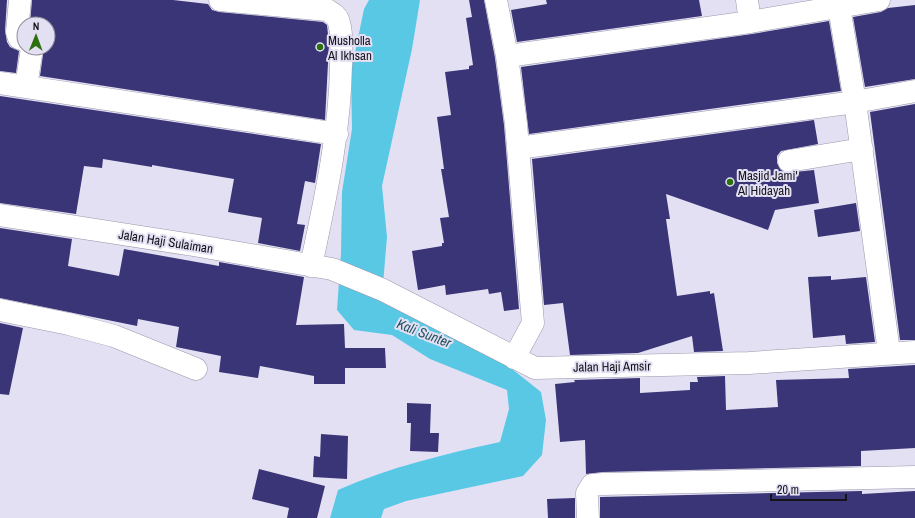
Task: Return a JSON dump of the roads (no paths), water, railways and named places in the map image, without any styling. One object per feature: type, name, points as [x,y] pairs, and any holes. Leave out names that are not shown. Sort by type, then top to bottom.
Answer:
[{"type":"street","points":[[18,16],[20,0]]},
{"type":"street","points":[[220,0],[327,10],[334,14],[339,21],[341,34],[341,80],[337,134],[322,268]]},
{"type":"street","points":[[496,0],[507,56],[518,148],[533,323],[514,358]]},
{"type":"street","points":[[747,0],[750,22]]},
{"type":"street","points":[[507,56],[750,22],[879,0]]},
{"type":"street","points":[[839,8],[862,149],[889,352]]},
{"type":"street","points":[[26,87],[31,56]]},
{"type":"street","points":[[0,84],[337,134]]},
{"type":"street","points":[[518,148],[855,102],[915,91]]},
{"type":"street","points":[[789,161],[862,149]]},
{"type":"street","name":"Jalan Haji Sulaiman","points":[[0,215],[193,245],[322,268]]},
{"type":"street","name":"Jalan Haji Amsir","points":[[322,268],[383,290],[535,368],[748,363],[889,352],[915,352]]},
{"type":"street","points":[[0,310],[69,324],[114,336],[196,369]]},
{"type":"street","points":[[588,518],[587,493],[592,485],[915,478]]},
{"type":"water","name":"Kali Sunter","points":[[369,0],[420,0],[412,49],[382,186],[387,237],[382,296],[488,350],[541,392],[546,420],[542,455],[523,476],[406,501],[384,509],[381,518],[330,518],[338,490],[378,474],[438,456],[500,442],[509,409],[507,390],[430,359],[392,335],[354,330],[337,310],[341,253],[342,192],[352,129],[351,72],[364,9]]},
{"type":"place","name":"Musholla Al Ikhsan","points":[[320,47]]},
{"type":"place","name":"Masjid Jami' Al Hidayah","points":[[730,182]]}]
